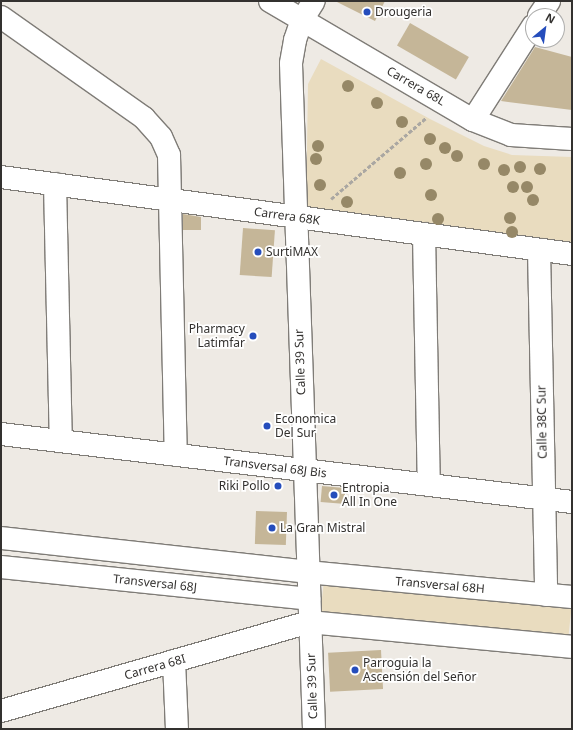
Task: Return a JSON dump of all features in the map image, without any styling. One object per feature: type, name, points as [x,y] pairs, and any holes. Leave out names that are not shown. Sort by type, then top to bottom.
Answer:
[{"type":"street","name":"Carrera 68L","points":[[270,1],[473,120],[511,135],[572,139]]},
{"type":"street","name":"Calle 39 Sur","points":[[314,1],[302,20],[294,40],[291,63],[307,572],[314,729]]},
{"type":"street","points":[[1,18],[144,118],[161,137],[169,155],[176,455]]},
{"type":"street","points":[[473,120],[525,39]]},
{"type":"street","name":"Carrera 68K","points":[[1,177],[572,254]]},
{"type":"street","points":[[55,184],[61,441]]},
{"type":"street","points":[[424,234],[429,485]]},
{"type":"street","name":"Calle 38C Sur","points":[[538,250],[546,595]]},
{"type":"street","name":"Transversal 68J Bis","points":[[1,434],[572,502]]},
{"type":"street","points":[[1,538],[307,572]]},
{"type":"street","name":"Transversal 68J","points":[[1,567],[308,599]]},
{"type":"street","name":"Transversal 68H","points":[[307,572],[572,597]]},
{"type":"street","points":[[310,622],[572,647]]},
{"type":"street","name":"Carrera 68I","points":[[1,712],[310,622]]},
{"type":"street","points":[[174,661],[177,729]]},
{"type":"path","points":[[330,200],[430,115]]},
{"type":"shaded area","points":[[321,59],[430,119],[484,146],[512,155],[572,157],[572,248],[306,212],[308,84]]},
{"type":"shaded area","points":[[324,580],[572,606],[568,640],[320,614]]},
{"type":"building","points":[[335,1],[385,1],[375,21]]},
{"type":"building","points":[[410,23],[469,57],[456,80],[397,46]]},
{"type":"building","points":[[534,48],[572,57],[572,110],[501,101]]},
{"type":"building","points":[[183,214],[201,217],[201,230],[183,230]]},
{"type":"building","name":"SurtiMAX","points":[[243,228],[275,230],[272,277],[240,275]]},
{"type":"building","name":"Entropia All In One","points":[[322,486],[347,488],[346,504],[321,502]]},
{"type":"building","name":"La Gran Mistral","points":[[256,511],[287,512],[286,545],[255,544]]},
{"type":"building","name":"Parroguia la Ascensión del Señor","points":[[381,650],[383,689],[330,692],[328,653]]},
{"type":"place","name":"Drougeria","points":[[367,12]]},
{"type":"place","name":"SurtiMAX","points":[[258,252]]},
{"type":"place","name":"Pharmacy Latimfar","points":[[253,336]]},
{"type":"place","name":"Economica Del Sur","points":[[267,426]]},
{"type":"place","name":"Riki Pollo","points":[[278,486]]},
{"type":"place","name":"Entropia All In One","points":[[334,495]]},
{"type":"place","name":"La Gran Mistral","points":[[272,528]]},
{"type":"place","name":"Parroguia la Ascensión del Señor","points":[[355,670]]}]
